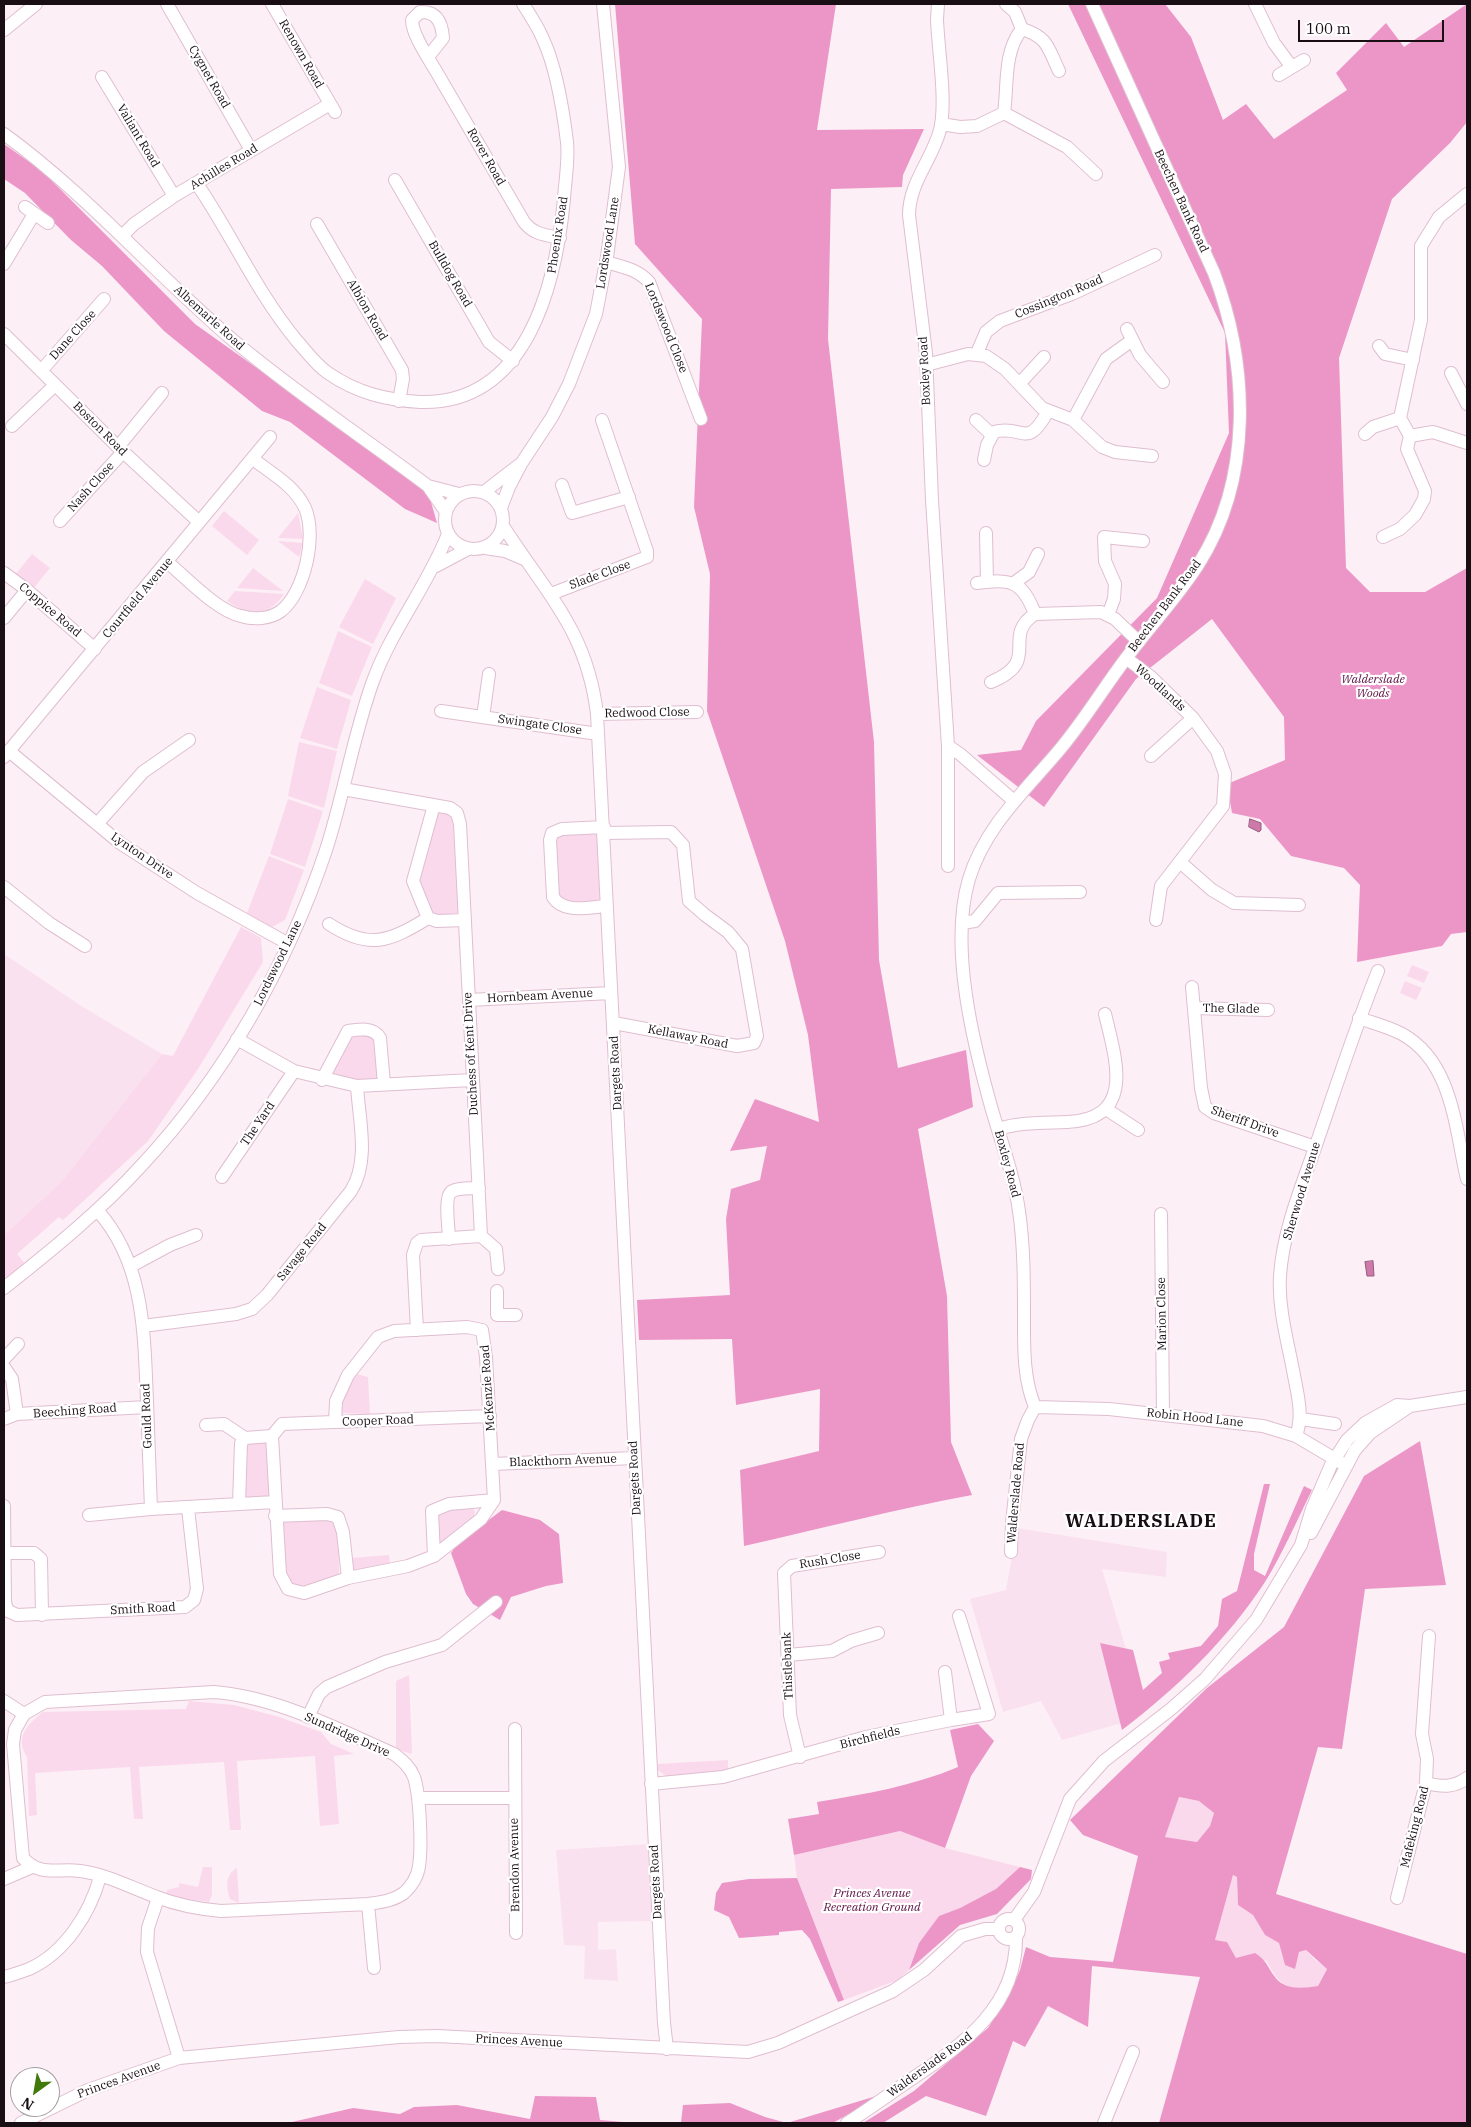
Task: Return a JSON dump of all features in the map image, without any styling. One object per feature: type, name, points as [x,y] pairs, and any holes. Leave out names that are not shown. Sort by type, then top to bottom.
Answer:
[{"type":"street","points":[[4,30],[36,4]]},
{"type":"street","name":"Cygnet Road","points":[[167,4],[251,150]]},
{"type":"street","name":"Renown Road","points":[[272,4],[333,108]]},
{"type":"street","name":"Phoenix Road","points":[[197,184],[276,316],[326,372],[351,388],[378,398],[399,401],[435,402],[456,398],[496,376],[513,361],[525,342],[540,310],[550,281],[560,238],[567,144],[554,71],[544,40],[523,4]]},
{"type":"street","name":"Lordswood Lane","points":[[503,526],[501,508],[509,487],[521,464],[552,417],[569,384],[596,314],[606,262],[619,167],[602,4]]},
{"type":"street","name":"Boxley Road","points":[[938,4],[941,124],[935,143],[915,183],[909,206],[926,364],[932,500],[948,746],[948,866]]},
{"type":"street","points":[[1006,4],[1015,12],[1022,29],[1041,37],[1058,71]]},
{"type":"street","name":"Beechen Bank Road","points":[[962,923],[969,880],[988,838],[1014,801],[1061,747],[1138,642],[1189,578],[1207,548],[1229,494],[1239,445],[1237,372],[1231,322],[1214,273],[1092,4]]},
{"type":"street","points":[[1255,4],[1274,43],[1291,66]]},
{"type":"street","points":[[1004,113],[1010,55],[1013,43],[1022,29]]},
{"type":"street","name":"Rover Road","points":[[428,57],[529,229],[538,234],[560,238]]},
{"type":"street","points":[[1279,75],[1291,66],[1304,60]]},
{"type":"street","name":"Valiant Road","points":[[102,76],[174,196]]},
{"type":"street","name":"Achilles Road","points":[[122,236],[134,224],[174,196],[251,150],[333,108]]},
{"type":"street","points":[[941,124],[960,127],[977,126],[1004,113]]},
{"type":"street","points":[[1004,113],[1067,146],[1096,174]]},
{"type":"street","name":"Albemarle Road","points":[[4,134],[66,182],[188,301],[234,341],[428,486],[446,512]]},
{"type":"street","name":"Bulldog Road","points":[[396,180],[489,342],[513,361]]},
{"type":"street","points":[[1383,537],[1400,529],[1415,514],[1424,499],[1425,491],[1408,449],[1410,436],[1400,418],[1421,320],[1421,246],[1439,217],[1467,194]]},
{"type":"street","points":[[4,264],[30,210],[48,223]]},
{"type":"street","name":"Albion Road","points":[[317,224],[402,370],[403,379],[399,401]]},
{"type":"street","name":"Cossington Road","points":[[977,353],[986,332],[1000,321],[1072,294],[1155,255]]},
{"type":"street","name":"Lordswood Close","points":[[606,262],[630,269],[642,275],[649,282],[701,418]]},
{"type":"street","name":"Dane Close","points":[[41,371],[104,299]]},
{"type":"street","name":"Boston Road","points":[[4,334],[120,450],[199,522]]},
{"type":"street","points":[[1073,420],[1106,359],[1129,335],[1163,382]]},
{"type":"street","points":[[1379,346],[1385,354],[1413,360]]},
{"type":"street","points":[[926,364],[977,353],[998,362],[1020,383],[1037,404],[1048,411],[1073,420],[1102,447],[1115,452],[1152,456]]},
{"type":"street","points":[[1020,383],[1044,357]]},
{"type":"street","points":[[1451,373],[1467,404]]},
{"type":"street","points":[[12,426],[55,385]]},
{"type":"street","name":"Nash Close","points":[[60,521],[120,450],[162,393]]},
{"type":"street","points":[[984,460],[987,445],[992,435],[999,431],[1027,434],[1032,432],[1040,424],[1048,411]]},
{"type":"street","points":[[1365,434],[1373,427],[1400,418]]},
{"type":"street","name":"Slade Close","points":[[551,594],[647,557],[629,497],[602,420]]},
{"type":"street","points":[[976,420],[992,435]]},
{"type":"street","points":[[1410,436],[1433,432],[1467,443]]},
{"type":"street","name":"Courtfield Avenue","points":[[6,754],[168,562],[270,437]]},
{"type":"street","points":[[168,562],[214,601],[240,616],[264,618],[274,615],[285,608],[292,597],[304,568],[311,540],[309,517],[304,506],[290,488],[253,459]]},
{"type":"street","name":"Lordswood Lane","points":[[484,492],[521,464]]},
{"type":"street","points":[[562,485],[572,513],[629,497]]},
{"type":"street","name":"Albemarle Road","points":[[428,486],[459,494]]},
{"type":"street","points":[[446,512],[451,502],[459,494],[467,491],[484,492],[494,498],[501,508]]},
{"type":"street","name":"Lordswood Lane","points":[[4,1288],[97,1210],[141,1166],[180,1121],[237,1039],[268,985],[318,871],[343,789],[356,736],[377,672],[410,604],[436,566],[448,534],[445,523],[446,512]]},
{"type":"street","points":[[485,548],[494,542],[503,526]]},
{"type":"street","name":"Dargets Road","points":[[503,526],[524,559],[551,594],[574,632],[589,670],[597,714],[651,1784],[664,2023],[668,2049]]},
{"type":"street","points":[[986,533],[982,582],[1014,583],[1029,572],[1038,554]]},
{"type":"street","points":[[448,534],[456,544],[468,549]]},
{"type":"street","points":[[1108,615],[1116,592],[1113,576],[1105,561],[1104,537],[1143,541]]},
{"type":"street","points":[[485,548],[505,550],[524,559]]},
{"type":"street","name":"Lordswood Lane","points":[[436,566],[468,549],[485,548]]},
{"type":"street","name":"Coppice Road","points":[[4,573],[27,590],[95,649]]},
{"type":"street","points":[[1014,583],[1026,594],[1036,614]]},
{"type":"street","points":[[4,618],[27,590]]},
{"type":"street","points":[[991,682],[1009,673],[1017,666],[1021,632],[1025,624],[1036,614],[1092,612],[1108,615],[1138,642]]},
{"type":"street","name":"Woodlands","points":[[1126,658],[1151,677],[1193,718],[1222,762],[1225,774],[1225,798],[1218,814],[1161,886],[1156,920]]},
{"type":"street","name":"Swingate Close","points":[[483,717],[489,674]]},
{"type":"street","name":"Swingate Close","points":[[441,711],[598,734]]},
{"type":"street","name":"Redwood Close","points":[[597,714],[697,712]]},
{"type":"street","name":"Woodlands","points":[[1151,756],[1193,718]]},
{"type":"street","points":[[97,824],[143,772],[189,740]]},
{"type":"street","points":[[948,746],[1014,801]]},
{"type":"street","name":"Lynton Drive","points":[[6,754],[120,843],[182,883],[287,943]]},
{"type":"street","name":"Duchess of Kent Drive","points":[[343,789],[450,808],[457,813],[460,824],[480,1236]]},
{"type":"street","points":[[428,918],[413,881],[434,805]]},
{"type":"street","points":[[604,830],[555,830],[550,840],[553,897],[557,903],[567,907],[607,906]]},
{"type":"street","name":"Kellaway Road","points":[[604,830],[671,832],[683,845],[690,900],[705,916],[728,932],[742,949],[756,1036],[754,1043],[737,1046],[614,1023]]},
{"type":"street","points":[[1180,862],[1212,890],[1234,903],[1299,905]]},
{"type":"street","points":[[4,887],[49,923],[86,946]]},
{"type":"street","points":[[962,923],[975,921],[998,893],[1080,892]]},
{"type":"street","points":[[329,924],[344,934],[368,941],[380,940],[409,929],[428,918],[437,921],[464,920]]},
{"type":"street","name":"Boxley Road","points":[[962,923],[961,953],[972,1026],[998,1129],[1014,1181],[1023,1260],[1025,1359],[1028,1388],[1035,1407]]},
{"type":"street","name":"Sherwood Avenue","points":[[1296,1436],[1301,1419],[1281,1307],[1280,1276],[1288,1228],[1359,1018],[1378,970]]},
{"type":"street","name":"Sheriff Drive","points":[[1192,987],[1200,1088],[1205,1107],[1214,1113],[1315,1147]]},
{"type":"street","name":"Hornbeam Avenue","points":[[469,1000],[611,993]]},
{"type":"street","name":"The Glade","points":[[1194,1008],[1268,1010]]},
{"type":"street","points":[[998,1129],[1020,1124],[1083,1120],[1106,1109],[1117,1089],[1116,1064],[1105,1014]]},
{"type":"street","points":[[1359,1018],[1401,1034],[1420,1047],[1435,1064],[1447,1090],[1467,1179]]},
{"type":"street","points":[[322,1080],[348,1031],[365,1030],[378,1034],[380,1038],[384,1084]]},
{"type":"street","points":[[237,1039],[294,1071],[322,1080],[357,1086],[472,1080]]},
{"type":"street","name":"The Yard","points":[[222,1177],[294,1071]]},
{"type":"street","name":"Savage Road","points":[[143,1326],[236,1314],[252,1309],[267,1295],[351,1191],[360,1175],[361,1155],[357,1086]]},
{"type":"street","points":[[1106,1109],[1138,1130]]},
{"type":"street","points":[[449,1239],[447,1199],[451,1193],[457,1190],[479,1188]]},
{"type":"street","name":"Gould Road","points":[[97,1210],[114,1232],[131,1266],[143,1326],[151,1509]]},
{"type":"street","name":"Marion Close","points":[[1161,1214],[1163,1415]]},
{"type":"street","points":[[131,1266],[170,1245],[196,1235]]},
{"type":"street","points":[[417,1330],[414,1247],[421,1240],[480,1236],[496,1248],[498,1269]]},
{"type":"street","points":[[497,1291],[497,1316]]},
{"type":"street","points":[[482,1330],[497,1316],[516,1314]]},
{"type":"street","name":"McKenzie Road","points":[[335,1422],[336,1402],[348,1375],[378,1337],[394,1331],[467,1327],[482,1330],[486,1357],[494,1500]]},
{"type":"street","points":[[4,1360],[18,1344]]},
{"type":"street","points":[[4,1367],[12,1379],[18,1414]]},
{"type":"street","points":[[1014,1920],[1034,1892],[1070,1799],[1104,1760],[1171,1709],[1204,1679],[1256,1620],[1301,1545],[1311,1533],[1340,1462],[1355,1450],[1370,1433],[1410,1406],[1467,1397]]},
{"type":"street","name":"Beeching Road","points":[[4,1418],[18,1414],[147,1407]]},
{"type":"street","name":"Robin Hood Lane","points":[[1035,1407],[1090,1408],[1263,1426],[1296,1436],[1340,1462]]},
{"type":"street","name":"Walderslade Road","points":[[1011,1552],[1012,1523],[1021,1439],[1035,1407]]},
{"type":"street","name":"Cooper Road","points":[[245,1438],[272,1436],[282,1424],[490,1416]]},
{"type":"street","points":[[1301,1419],[1335,1424]]},
{"type":"street","points":[[206,1425],[224,1424],[245,1438],[240,1447],[240,1504]]},
{"type":"street","points":[[272,1436],[276,1502],[275,1516],[280,1574],[288,1589],[304,1593],[348,1578],[408,1566],[434,1556],[481,1519],[494,1500]]},
{"type":"street","name":"Blackthorn Avenue","points":[[493,1464],[634,1458]]},
{"type":"street","points":[[434,1556],[430,1521],[432,1510],[449,1504],[494,1500]]},
{"type":"street","points":[[89,1515],[151,1509],[276,1502]]},
{"type":"street","points":[[4,1506],[5,1554],[34,1553],[41,1559],[42,1615]]},
{"type":"street","name":"Smith Road","points":[[5,1554],[5,1603],[8,1611],[12,1614],[42,1615],[185,1606],[194,1600],[196,1590],[188,1508]]},
{"type":"street","points":[[275,1516],[326,1514],[338,1517],[343,1532],[348,1578]]},
{"type":"street","name":"Rush Close","points":[[784,1573],[792,1566],[878,1552]]},
{"type":"street","name":"Thistlebank","points":[[784,1573],[790,1715],[800,1757]]},
{"type":"street","points":[[308,1717],[319,1694],[327,1688],[385,1662],[442,1645],[496,1602]]},
{"type":"street","name":"Birchfields","points":[[651,1784],[723,1777],[866,1737],[989,1714],[959,1616]]},
{"type":"street","points":[[788,1655],[832,1651],[850,1641],[878,1632]]},
{"type":"street","name":"Mafeking Road","points":[[1397,1898],[1426,1783],[1426,1759],[1422,1734],[1429,1636]]},
{"type":"street","points":[[945,1672],[951,1720]]},
{"type":"street","name":"Sundridge Drive","points":[[24,1714],[45,1702],[62,1699],[214,1692],[234,1693],[308,1717],[394,1754],[403,1761],[415,1779],[418,1798],[419,1867],[415,1880],[405,1892],[390,1901],[368,1904],[221,1912],[199,1909],[158,1898],[82,1871],[43,1871],[32,1867]]},
{"type":"street","points":[[4,1702],[24,1714],[15,1730],[13,1744],[24,1858],[32,1867],[4,1879]]},
{"type":"street","name":"Brendon Avenue","points":[[514,1729],[516,1933]]},
{"type":"street","points":[[1426,1783],[1444,1787],[1460,1783],[1467,1778]]},
{"type":"street","points":[[418,1798],[514,1798]]},
{"type":"street","points":[[4,1977],[30,1969],[58,1949],[88,1908],[100,1877]]},
{"type":"street","points":[[158,1898],[148,1928],[147,1952],[178,2058]]},
{"type":"street","points":[[368,1904],[374,1968]]},
{"type":"street","points":[[1004,1920],[1014,1920],[1020,1928],[1016,1937],[1006,1940],[1000,1936],[998,1929],[1004,1920]]},
{"type":"street","name":"Princes Avenue","points":[[21,2123],[88,2090],[178,2058],[407,2037],[437,2036],[748,2052],[778,2043],[893,1991],[924,1970],[961,1936],[985,1929],[998,1929]]},
{"type":"street","name":"Walderslade Road","points":[[847,2123],[946,2056],[973,2034],[996,2006],[1006,1989],[1014,1970],[1016,1937]]},
{"type":"street","points":[[1104,2123],[1132,2052]]},
{"type":"shaded area","points":[[1250,819],[1261,823],[1261,830],[1259,832],[1249,827]]},
{"type":"shaded area","points":[[4,954],[83,1007],[162,1054],[61,1182],[4,1235]]},
{"type":"shaded area","points":[[1373,1261],[1374,1276],[1367,1276],[1365,1262]]},
{"type":"shaded area","points":[[1017,1528],[1167,1552],[1166,1577],[1102,1569],[1137,1685],[1129,1721],[1062,1740],[1041,1701],[1003,1712],[970,1599],[1006,1590]]},
{"type":"shaded area","points":[[650,1844],[653,1921],[598,1922],[598,1950],[616,1949],[618,1981],[584,1979],[585,1946],[564,1945],[556,1850]]},
{"type":"green space","points":[[615,4],[836,4],[817,130],[924,129],[903,175],[902,187],[831,189],[828,339],[874,742],[879,960],[898,1068],[966,1050],[973,1107],[918,1129],[947,1296],[951,1442],[972,1495],[744,1546],[740,1470],[819,1451],[820,1389],[736,1405],[732,1339],[639,1340],[637,1300],[730,1295],[726,1219],[731,1189],[760,1180],[767,1146],[730,1151],[755,1099],[819,1122],[808,1035],[785,941],[707,711],[710,574],[694,507],[702,319],[635,244]]},
{"type":"green space","name":"Walderslade Woods","points":[[1068,4],[1165,4],[1191,37],[1223,120],[1246,104],[1274,139],[1347,90],[1336,73],[1386,23],[1404,47],[1467,4],[1467,122],[1450,143],[1392,199],[1339,358],[1346,568],[1370,592],[1425,592],[1467,568],[1467,932],[1451,934],[1442,946],[1357,962],[1360,885],[1344,868],[1291,856],[1260,819],[1232,813],[1227,784],[1285,760],[1284,717],[1212,619],[1136,679],[1044,807],[977,755],[1021,750],[1036,721],[1157,598],[1229,433],[1225,333]]},
{"type":"green space","points":[[4,144],[42,171],[195,324],[358,440],[429,495],[437,523],[405,509],[290,422],[262,411],[164,331],[102,266],[71,240],[25,193],[4,179]]},
{"type":"green space","points":[[224,511],[259,540],[247,555],[212,526]]},
{"type":"green space","points":[[298,513],[303,539],[278,538]]},
{"type":"green space","points":[[278,541],[303,543],[299,557]]},
{"type":"green space","points":[[32,554],[50,568],[32,590],[15,575]]},
{"type":"green space","points":[[253,568],[283,591],[237,588]]},
{"type":"green space","points":[[365,579],[396,598],[373,644],[339,627]]},
{"type":"green space","points":[[235,591],[284,594],[278,602],[264,611],[250,612],[227,601]]},
{"type":"green space","points":[[338,631],[372,647],[352,696],[319,683]]},
{"type":"green space","points":[[317,687],[351,700],[337,749],[300,738]]},
{"type":"green space","points":[[299,742],[337,751],[324,808],[288,796]]},
{"type":"green space","points":[[288,799],[323,811],[305,867],[270,854]]},
{"type":"green space","points":[[440,811],[454,817],[458,912],[456,915],[441,917],[434,915],[423,896],[419,880],[436,814]]},
{"type":"green space","points":[[604,827],[607,906],[557,903],[552,833]]},
{"type":"green space","points":[[269,856],[304,870],[285,920],[272,927],[247,913]]},
{"type":"green space","points":[[241,927],[261,938],[263,962],[198,1069],[148,1141],[63,1220],[59,1217],[17,1254],[26,1265],[4,1279],[4,1235],[61,1182],[162,1054],[173,1056]]},
{"type":"green space","points":[[1412,965],[1429,972],[1424,983],[1407,976]]},
{"type":"green space","points":[[1405,981],[1422,988],[1416,1000],[1400,993]]},
{"type":"green space","points":[[356,1032],[376,1039],[379,1076],[374,1082],[336,1077],[334,1065],[336,1059]]},
{"type":"green space","points":[[356,1374],[368,1377],[370,1414],[342,1413],[342,1397]]},
{"type":"green space","points":[[266,1440],[271,1444],[270,1497],[250,1500],[246,1497],[243,1442]]},
{"type":"green space","points":[[1420,1441],[1446,1585],[1365,1589],[1342,1749],[1318,1747],[1276,1894],[1467,1954],[1467,2123],[1159,2123],[1200,1977],[1092,1966],[1088,2027],[1048,2006],[1025,2047],[1013,2041],[986,2116],[926,2096],[883,2123],[863,2123],[914,2091],[988,2028],[1012,1989],[1020,1970],[1026,1947],[1050,1957],[1113,1962],[1138,1856],[1083,1835],[1070,1820],[1207,1688],[1284,1627],[1364,1476]],"holes":[[[1179,1797],[1199,1801],[1214,1813],[1210,1826],[1197,1842],[1165,1837]],[[1233,1875],[1237,1877],[1238,1905],[1253,1915],[1265,1935],[1279,1943],[1285,1965],[1295,1969],[1299,1952],[1306,1950],[1327,1969],[1318,1986],[1295,1988],[1284,1985],[1275,1977],[1265,1961],[1255,1953],[1236,1958],[1227,1942],[1215,1940]]]},
{"type":"green space","points":[[1264,1484],[1270,1484],[1254,1554],[1254,1570],[1265,1576],[1304,1486],[1312,1490],[1272,1571],[1235,1623],[1218,1643],[1162,1698],[1122,1730],[1100,1643],[1133,1650],[1143,1690],[1162,1673],[1159,1662],[1170,1659],[1168,1653],[1201,1646],[1218,1626],[1222,1599],[1237,1591]]},
{"type":"green space","points":[[471,1508],[475,1511],[474,1518],[443,1544],[438,1542],[437,1511]]},
{"type":"green space","points":[[502,1510],[540,1520],[559,1534],[563,1583],[546,1586],[511,1597],[500,1620],[473,1604],[466,1594],[451,1553],[458,1543]]},
{"type":"green space","points":[[325,1515],[338,1522],[339,1578],[297,1588],[289,1584],[285,1575],[282,1522]]},
{"type":"green space","points":[[389,1555],[390,1565],[358,1571],[352,1569],[351,1558]]},
{"type":"green space","points":[[409,1675],[412,1754],[396,1749],[396,1681]]},
{"type":"green space","points":[[189,1701],[234,1705],[279,1717],[321,1732],[331,1744],[354,1754],[334,1756],[339,1824],[320,1826],[315,1756],[237,1761],[241,1830],[230,1830],[224,1762],[139,1767],[143,1819],[134,1819],[130,1767],[35,1773],[37,1815],[29,1816],[27,1757],[23,1750],[22,1737],[32,1721],[43,1712],[186,1709]]},
{"type":"green space","points":[[978,1724],[994,1741],[971,1776],[945,1848],[900,1831],[794,1855],[788,1819],[819,1814],[817,1802],[907,1784],[958,1767],[950,1730]]},
{"type":"green space","points":[[728,1760],[728,1771],[667,1777],[658,1770],[658,1764]]},
{"type":"green space","points":[[1178,1797],[1199,1801],[1214,1813],[1210,1826],[1197,1842],[1165,1837]]},
{"type":"green space","name":"Princes Avenue Recreation Ground","points":[[900,1831],[945,1848],[1020,1867],[997,1889],[960,1908],[939,1916],[919,1943],[909,1970],[898,1980],[844,2000],[797,1878],[794,1855]]},
{"type":"green space","points":[[203,1867],[212,1867],[212,1894],[209,1902],[166,1896],[167,1890],[179,1887],[179,1883],[198,1887]]},
{"type":"green space","points":[[1020,1867],[1032,1870],[1031,1879],[997,1914],[960,1925],[909,1970],[919,1943],[939,1916],[960,1908],[996,1889]]},
{"type":"green space","points":[[237,1868],[239,1903],[230,1899],[227,1885],[228,1877]]},
{"type":"green space","points":[[1233,1875],[1237,1877],[1238,1905],[1253,1915],[1265,1935],[1279,1943],[1285,1965],[1299,1952],[1306,1950],[1314,1959],[1327,1968],[1318,1986],[1300,1988],[1287,1986],[1277,1977],[1267,1961],[1236,1958],[1227,1942],[1215,1940]]},
{"type":"green space","points":[[797,1878],[844,2000],[838,2002],[810,1939],[802,1930],[779,1932],[779,1935],[739,1938],[729,1917],[714,1910],[716,1893],[722,1883],[749,1879]]},
{"type":"green space","points":[[883,2094],[833,2123],[787,2123]]},
{"type":"green space","points":[[535,2096],[596,2097],[600,2120],[634,2123],[292,2122],[353,2108],[400,2114],[414,2107],[457,2105],[530,2119]]},
{"type":"green space","points":[[730,2103],[765,2117],[787,2123],[681,2123],[683,2105]]},
{"type":"district","name":"WALDERSLADE","points":[[1141,1522]]}]
